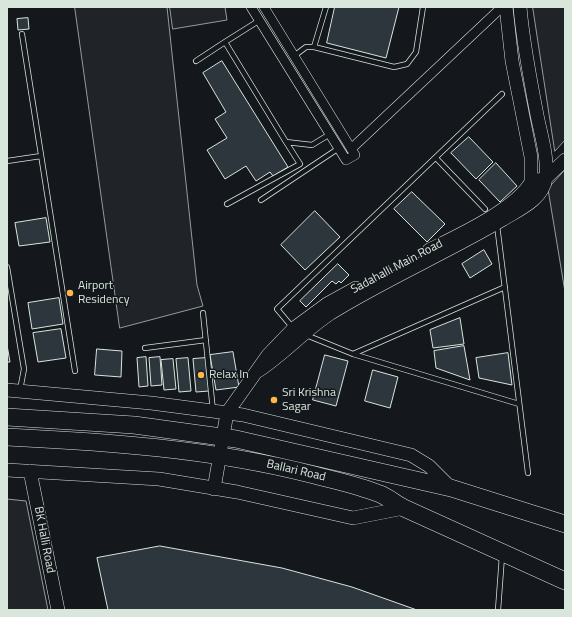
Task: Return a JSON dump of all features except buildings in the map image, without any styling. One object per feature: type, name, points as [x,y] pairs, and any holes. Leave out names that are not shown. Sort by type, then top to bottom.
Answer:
[{"type":"highway","name":"Ballari Road","points":[[7,417],[134,425],[222,437],[287,449],[391,476],[451,488],[565,524]]},
{"type":"highway","name":"Ballari Road","points":[[7,437],[116,444],[219,456],[285,467],[381,494],[404,508],[565,581]]},
{"type":"street","points":[[251,7],[346,160],[502,7]]},
{"type":"street","points":[[264,7],[353,152]]},
{"type":"street","points":[[506,7],[512,61],[532,157],[531,182]]},
{"type":"street","points":[[520,7],[526,62],[545,158],[546,178]]},
{"type":"street","name":"Sadahalli Main Road","points":[[457,240],[496,223],[536,198],[546,178],[565,160]]},
{"type":"street","name":"Sadahalli Main Road","points":[[227,413],[258,371],[272,362],[298,331],[457,240],[496,214],[526,190],[531,182],[546,178]]},
{"type":"street","points":[[13,390],[151,403],[213,411],[305,429],[411,455],[429,466],[451,488]]},
{"type":"street","points":[[214,489],[227,413]]},
{"type":"street","points":[[7,470],[30,470],[159,479],[237,492],[353,518],[404,508]]},
{"type":"street","name":"BK Halli Road","points":[[30,470],[58,610]]},
{"type":"lane","points":[[314,47],[326,7]]},
{"type":"lane","points":[[294,56],[306,47],[314,47],[394,67],[407,64],[416,52],[424,7]]},
{"type":"lane","points":[[196,61],[260,20]]},
{"type":"lane","points":[[22,34],[75,371]]},
{"type":"lane","points":[[225,42],[304,171]]},
{"type":"lane","points":[[502,94],[277,309],[298,331],[354,354],[519,404]]},
{"type":"lane","points":[[286,142],[312,145],[330,134]]},
{"type":"lane","points":[[261,200],[338,148]]},
{"type":"lane","points":[[7,161],[41,156]]},
{"type":"lane","points":[[436,158],[485,208]]},
{"type":"lane","points":[[227,204],[300,164]]},
{"type":"lane","points":[[496,223],[528,473]]},
{"type":"lane","points":[[7,267],[24,370],[13,390]]},
{"type":"lane","points":[[354,354],[505,287]]},
{"type":"lane","points":[[203,313],[213,411]]},
{"type":"lane","points":[[145,348],[206,340]]},
{"type":"lane","points":[[498,610],[503,552]]},
{"type":"shaded area","points":[[75,7],[167,7],[197,285],[203,306],[120,328]]},
{"type":"shaded area","points":[[170,7],[225,7],[227,20],[173,29]]},
{"type":"shaded area","points":[[533,7],[565,7],[565,140],[555,151]]},
{"type":"shaded area","points":[[565,170],[565,292],[548,189]]},
{"type":"shaded area","points":[[7,499],[26,501],[48,610],[7,610]]},
{"type":"place","name":"Airport Residency","points":[[70,293]]},
{"type":"place","name":"Relax In","points":[[201,375]]},
{"type":"place","name":"Sri Krishna Sagar","points":[[274,400]]}]
